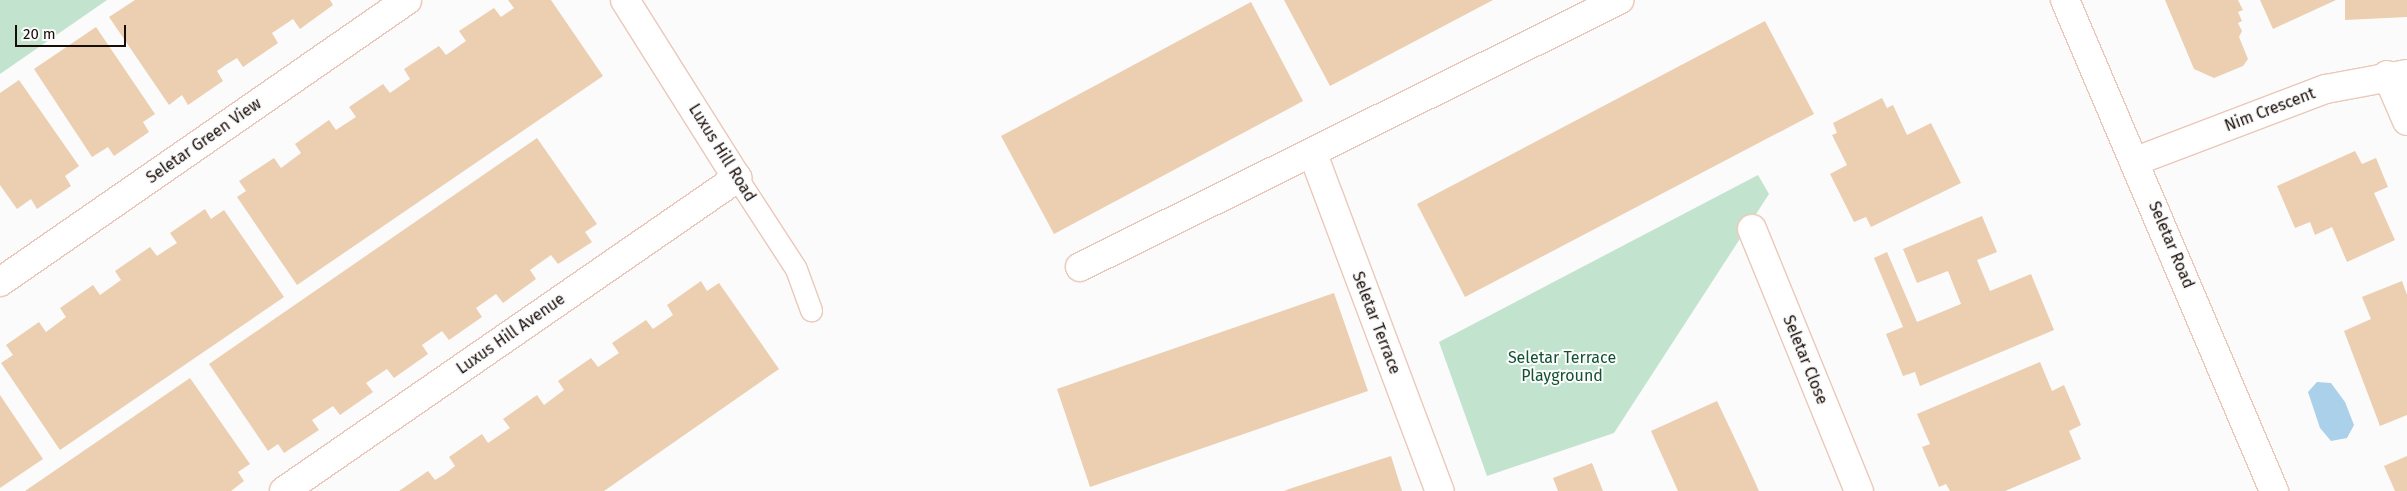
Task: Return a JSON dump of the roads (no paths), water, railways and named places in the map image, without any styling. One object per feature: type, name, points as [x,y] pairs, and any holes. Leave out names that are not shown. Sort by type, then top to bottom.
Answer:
[{"type":"street","name":"Seletar Green View","points":[[0,282],[407,0]]},
{"type":"street","name":"Luxus Hill Road","points":[[625,0],[737,178]]},
{"type":"street","points":[[1080,268],[1313,154],[1619,0]]},
{"type":"street","name":"Seletar Road","points":[[2065,0],[2136,161],[2274,491]]},
{"type":"street","points":[[2397,75],[2407,121]]},
{"type":"street","name":"Nim Crescent","points":[[2136,161],[2326,89],[2397,75]]},
{"type":"street","name":"Seletar Terrace","points":[[1313,154],[1440,491]]},
{"type":"street","name":"Luxus Hill Avenue","points":[[284,491],[737,178]]},
{"type":"street","name":"Seletar Close","points":[[1752,229],[1859,491]]},
{"type":"lane","name":"Luxus Hill Road","points":[[737,178],[796,269],[811,310]]},
{"type":"water","points":[[2317,382],[2331,383],[2345,402],[2354,425],[2347,438],[2331,441],[2320,428],[2308,392]]},
{"type":"park label","name":"Seletar Terrace Playground","points":[[1562,367]]}]
